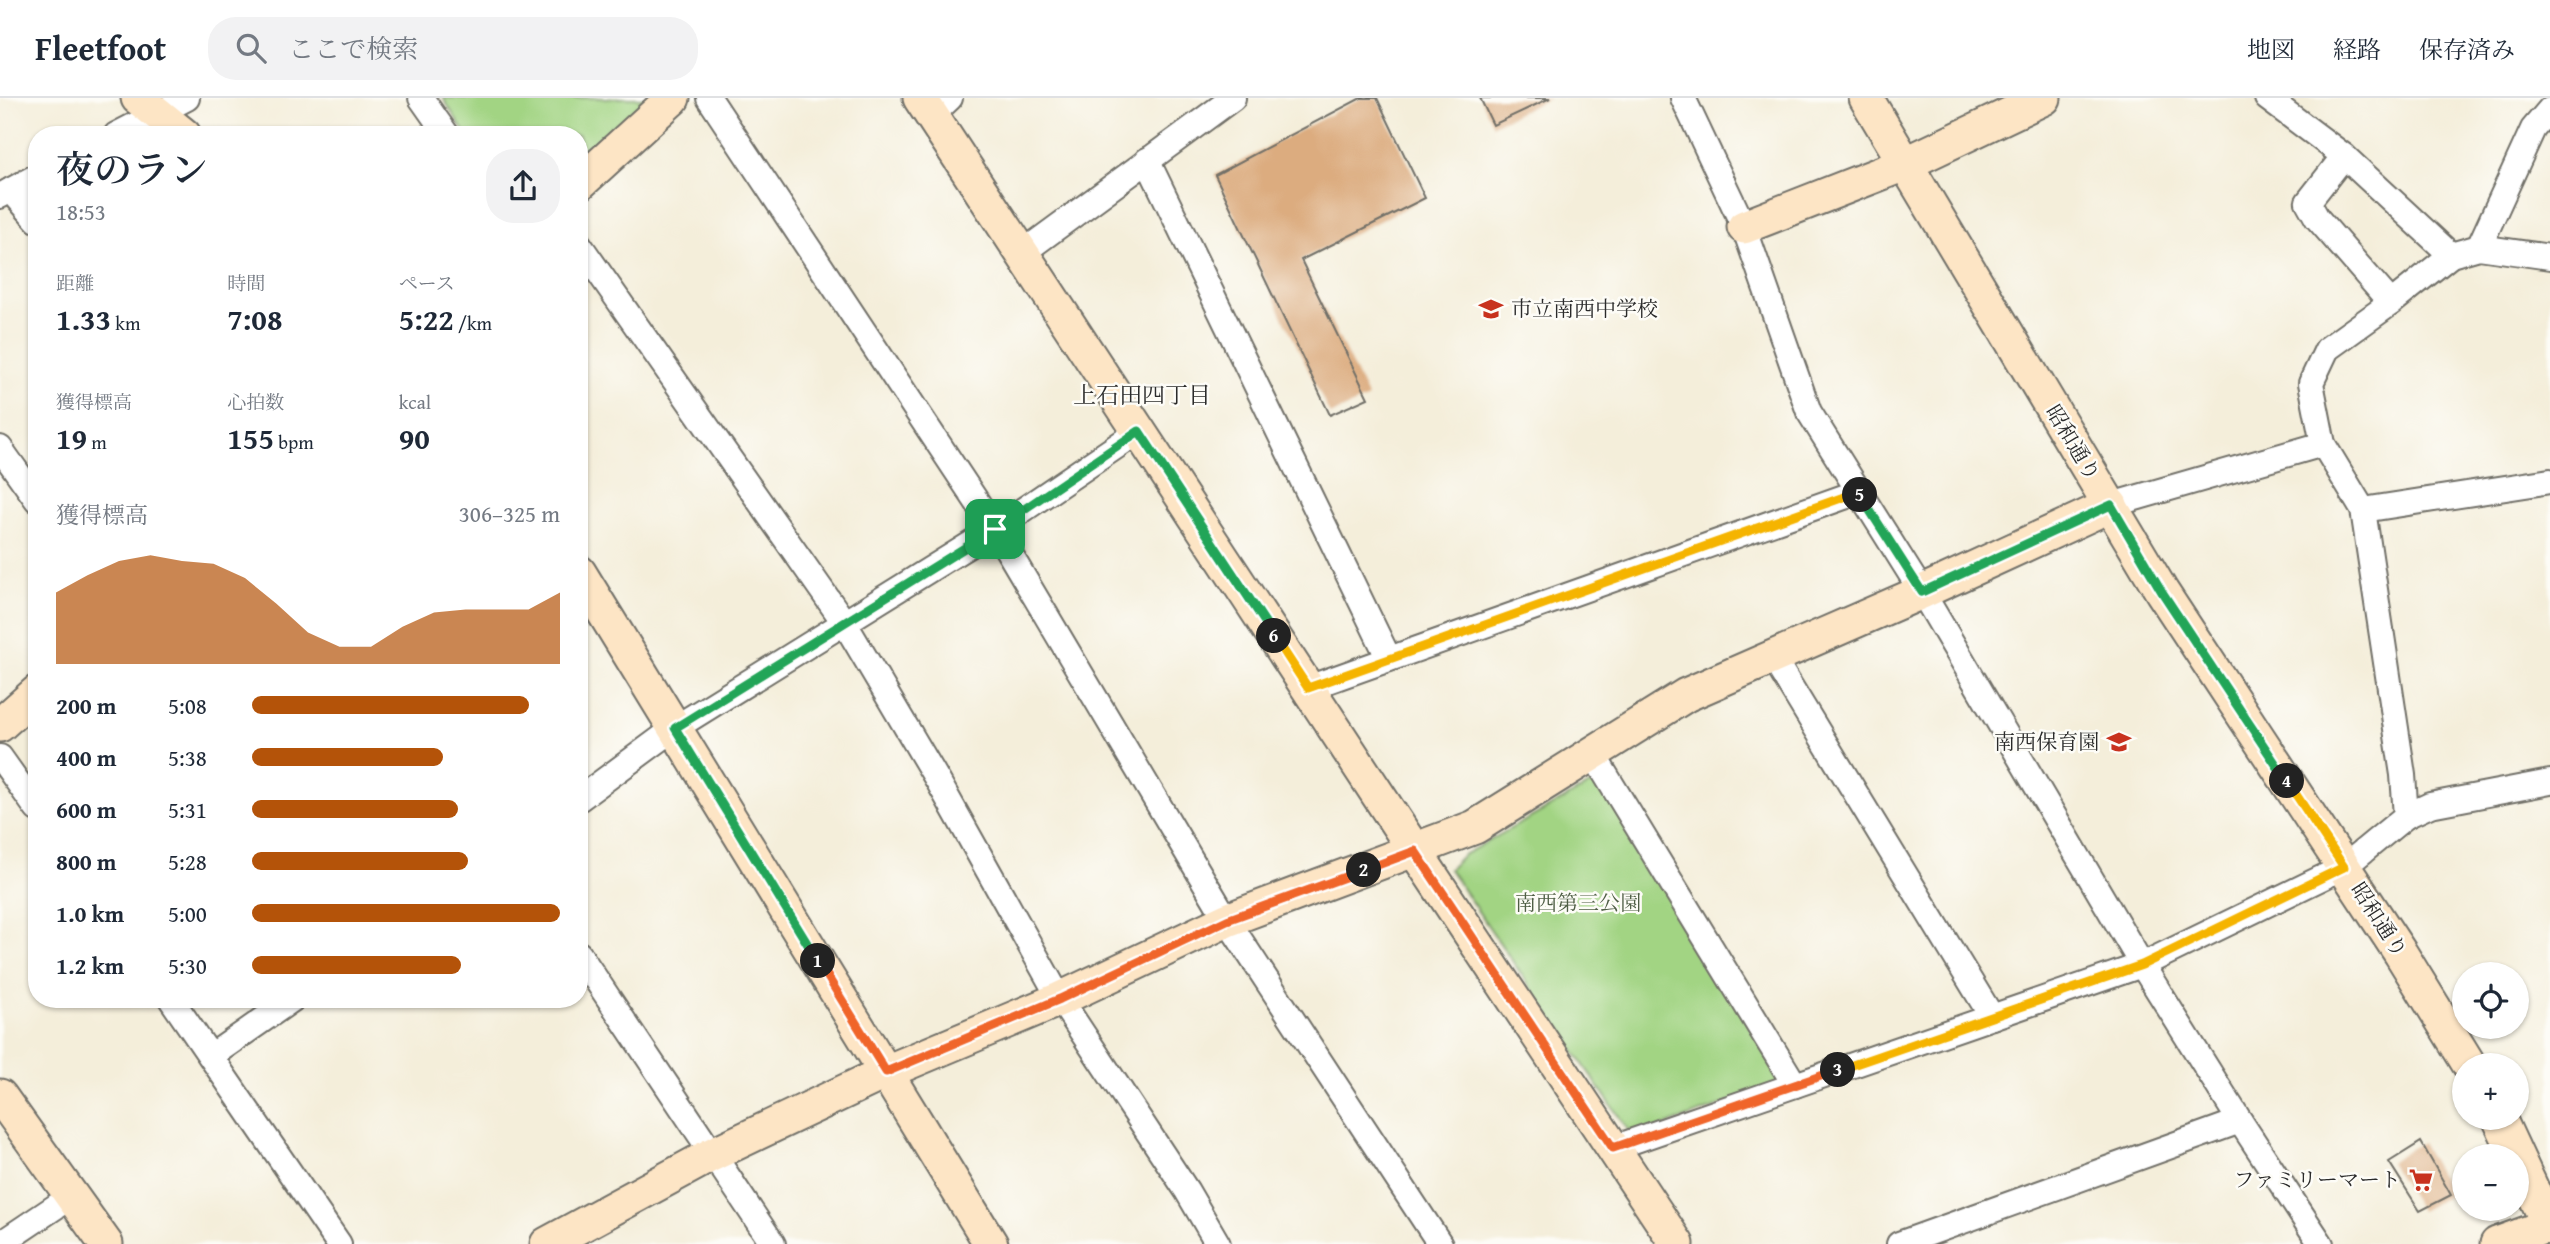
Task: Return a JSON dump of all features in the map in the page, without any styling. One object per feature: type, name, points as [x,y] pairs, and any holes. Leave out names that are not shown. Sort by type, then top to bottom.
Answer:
[{"type":"street","points":[[126,126],[147,106],[187,98]]},
{"type":"street","points":[[421,98],[441,126]]},
{"type":"street","points":[[588,176],[673,98]]},
{"type":"street","points":[[709,98],[995,529],[1227,920],[1440,1244]]},
{"type":"street","points":[[1022,253],[1233,98]]},
{"type":"street","points":[[1683,98],[1744,227],[1809,412],[1922,592],[2142,965],[2321,1244]]},
{"type":"street","name":"昭和通り","points":[[1866,98],[2162,592],[2402,954],[2462,1053]]},
{"type":"street","points":[[1744,227],[1905,164],[2044,98]]},
{"type":"street","points":[[2267,98],[2344,156],[2451,255]]},
{"type":"street","points":[[934,104],[1022,253],[1677,1244]]},
{"type":"street","points":[[147,106],[173,126]]},
{"type":"street","points":[[2479,247],[2533,129],[2550,109]]},
{"type":"street","points":[[2344,156],[2308,202],[2317,218],[2391,303]]},
{"type":"street","points":[[1147,160],[1389,659]]},
{"type":"street","points":[[28,181],[6,193],[28,212]]},
{"type":"street","points":[[2406,816],[2403,775],[2363,510],[2323,444],[2311,383],[2327,349],[2451,255],[2479,247],[2550,257]]},
{"type":"street","points":[[588,257],[844,622],[938,781],[1060,999],[1187,1191],[1218,1244]]},
{"type":"street","points":[[588,792],[675,728],[995,529],[1139,431]]},
{"type":"street","points":[[554,1242],[711,1155],[886,1072],[1060,999],[1227,920],[1475,827],[1686,695],[1772,656],[1922,592],[2111,505],[2323,444]]},
{"type":"street","points":[[0,448],[28,487]]},
{"type":"street","points":[[2363,510],[2550,481]]},
{"type":"street","points":[[1308,688],[1858,492]]},
{"type":"street","points":[[588,587],[991,1244]]},
{"type":"street","points":[[1772,656],[1992,1017]]},
{"type":"street","points":[[0,726],[28,700]]},
{"type":"street","points":[[1593,754],[1795,1085]]},
{"type":"street","points":[[0,757],[28,796]]},
{"type":"street","points":[[1613,1148],[2142,965],[2344,867],[2406,816],[2430,805],[2550,782]]},
{"type":"street","points":[[588,968],[773,1244]]},
{"type":"street","points":[[177,1008],[339,1244]]},
{"type":"street","points":[[211,1056],[280,1008]]},
{"type":"street","points":[[0,1096],[106,1244]]},
{"type":"street","points":[[1899,1244],[2240,1121]]},
{"type":"street","points":[[2497,1244],[2549,1227],[2504,1130]]},
{"type":"street","points":[[1,1244],[70,1197]]},
{"type":"green space","points":[[443,98],[653,98],[588,158],[588,126],[460,126]]},
{"type":"green space","name":"南西第三公園","points":[[1604,777],[1787,1082],[1633,1137],[1449,869],[1463,855]]},
{"type":"building","points":[[1361,98],[1377,98],[1425,198],[1301,260],[1368,398],[1330,415],[1215,175]]},
{"type":"building","points":[[1480,98],[1550,98],[1493,125]]},
{"type":"building","points":[[2421,1142],[2451,1195],[2420,1211],[2389,1162]]},
{"type":"place","name":"市立南西中学校","points":[[1491,309]]},
{"type":"place","name":"南西保育園","points":[[2119,742]]},
{"type":"place","name":"ファミリーマート","points":[[2421,1180]]},
{"type":"district","name":"上石田四丁目","points":[[1142,395]]},
{"type":"route","points":[[1139,431],[1308,688],[1858,492],[1922,592],[2111,505],[2162,592],[2344,867],[2142,965],[1613,1148],[1415,851],[1227,920],[1060,999],[886,1072],[675,728],[995,529],[1139,431]]}]
